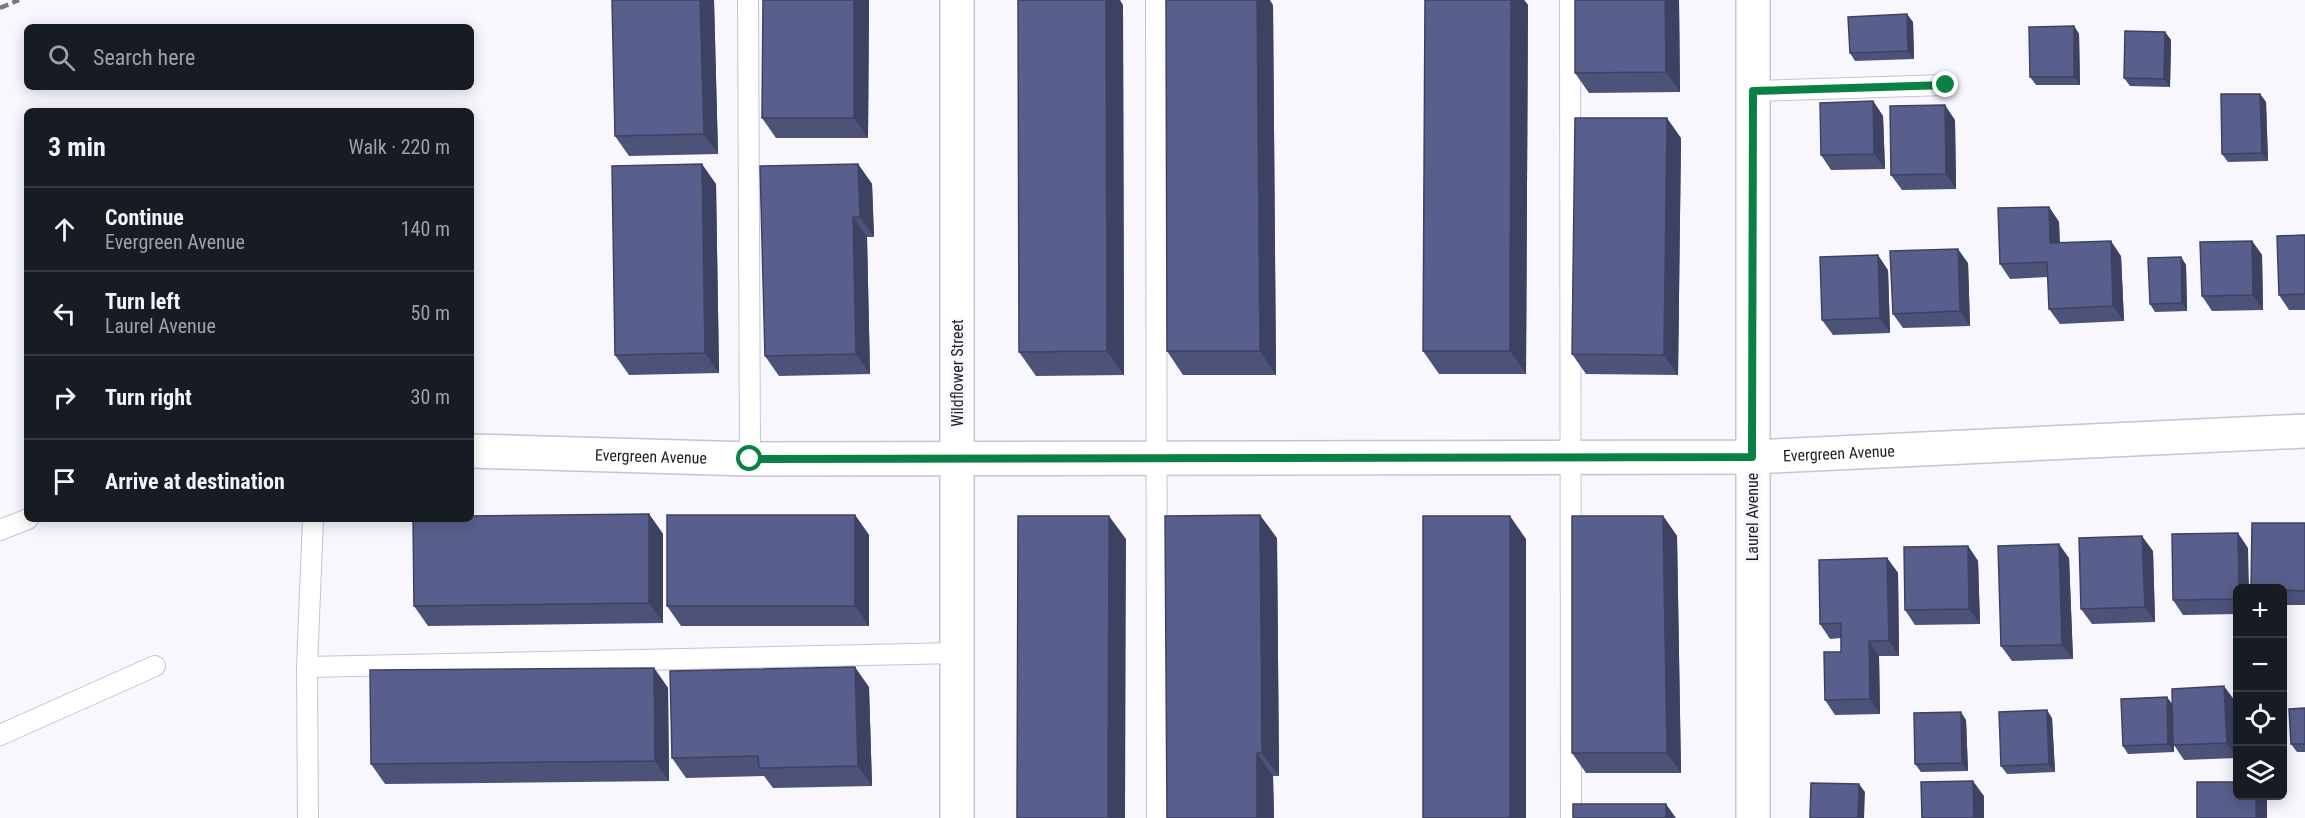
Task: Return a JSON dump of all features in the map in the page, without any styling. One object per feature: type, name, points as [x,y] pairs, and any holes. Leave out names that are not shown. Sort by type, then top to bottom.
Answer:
[{"type":"street","name":"Wildflower Street","points":[[957,0],[957,818]]},
{"type":"street","name":"Laurel Avenue","points":[[1753,818],[1754,0]]},
{"type":"street","name":"Evergreen Avenue","points":[[474,452],[750,459],[1752,457],[2305,431]]},
{"type":"lane","points":[[748,0],[750,459]]},
{"type":"lane","points":[[1156,0],[1157,818]]},
{"type":"lane","points":[[1570,0],[1571,818]]},
{"type":"lane","points":[[1753,91],[1946,85]]},
{"type":"lane","points":[[0,530],[24,521]]},
{"type":"lane","points":[[308,818],[307,668],[313,522]]},
{"type":"lane","points":[[307,668],[957,653]]},
{"type":"lane","points":[[0,735],[156,666]]},
{"type":"building","points":[[612,0],[700,0],[704,134],[615,136]]},
{"type":"building","points":[[763,0],[854,0],[854,118],[762,118]]},
{"type":"building","points":[[1018,0],[1106,0],[1107,351],[1019,352]]},
{"type":"building","points":[[1166,0],[1257,0],[1260,351],[1167,351]]},
{"type":"building","points":[[1425,0],[1511,0],[1510,351],[1423,351]]},
{"type":"building","points":[[1575,0],[1665,0],[1666,72],[1575,73]]},
{"type":"building","points":[[1907,14],[1908,51],[1850,53],[1848,17]]},
{"type":"building","points":[[2074,26],[2074,77],[2030,77],[2029,27]]},
{"type":"building","points":[[2125,31],[2165,32],[2164,79],[2124,78]]},
{"type":"building","points":[[2221,94],[2260,94],[2262,153],[2222,154]]},
{"type":"building","points":[[1873,101],[1874,154],[1821,155],[1820,103]]},
{"type":"building","points":[[1945,105],[1946,174],[1891,175],[1890,106]]},
{"type":"building","points":[[1575,118],[1667,118],[1664,355],[1572,354]]},
{"type":"building","points":[[702,164],[705,353],[615,355],[612,166]]},
{"type":"building","points":[[858,164],[860,217],[853,217],[856,354],[765,356],[760,166]]},
{"type":"building","points":[[2049,207],[2050,243],[2111,241],[2113,306],[2049,309],[2047,262],[2000,264],[1998,208]]},
{"type":"building","points":[[2305,235],[2305,294],[2279,295],[2277,236]]},
{"type":"building","points":[[2252,241],[2253,295],[2202,296],[2200,242]]},
{"type":"building","points":[[1958,249],[1960,311],[1893,314],[1890,251]]},
{"type":"building","points":[[1878,255],[1880,318],[1822,320],[1820,257]]},
{"type":"building","points":[[2181,257],[2182,303],[2150,304],[2148,258]]},
{"type":"building","points":[[649,514],[649,603],[414,606],[413,522],[474,522],[474,516]]},
{"type":"building","points":[[667,515],[855,515],[855,606],[667,606]]},
{"type":"building","points":[[1260,515],[1262,753],[1257,753],[1257,818],[1167,818],[1165,516]]},
{"type":"building","points":[[1018,516],[1109,516],[1108,818],[1017,818]]},
{"type":"building","points":[[1423,516],[1510,516],[1510,818],[1423,818]]},
{"type":"building","points":[[1572,516],[1663,516],[1667,753],[1572,753]]},
{"type":"building","points":[[2252,523],[2305,523],[2305,591],[2287,590],[2287,584],[2251,584]]},
{"type":"building","points":[[2238,533],[2239,584],[2233,584],[2233,599],[2173,600],[2172,534]]},
{"type":"building","points":[[2142,536],[2145,607],[2081,609],[2079,538]]},
{"type":"building","points":[[2059,544],[2062,645],[2001,646],[1998,546]]},
{"type":"building","points":[[1968,546],[1969,609],[1905,610],[1904,547]]},
{"type":"building","points":[[1887,558],[1889,641],[1869,641],[1870,699],[1825,700],[1824,652],[1841,652],[1841,623],[1820,624],[1819,560]]},
{"type":"building","points":[[855,667],[858,766],[759,768],[758,756],[672,758],[670,671]]},
{"type":"building","points":[[654,668],[655,761],[371,764],[370,670]]},
{"type":"building","points":[[2224,686],[2227,743],[2173,745],[2172,689]]},
{"type":"building","points":[[2167,697],[2168,744],[2123,746],[2121,699]]},
{"type":"building","points":[[2305,708],[2305,744],[2291,744],[2289,709]]},
{"type":"building","points":[[2047,710],[2049,764],[2001,766],[1999,712]]},
{"type":"building","points":[[1961,712],[1962,763],[1915,764],[1914,713]]},
{"type":"building","points":[[1973,781],[1974,818],[1922,818],[1921,782]]},
{"type":"building","points":[[2197,782],[2233,782],[2233,800],[2256,800],[2256,818],[2197,818]]},
{"type":"building","points":[[1811,783],[1859,784],[1858,818],[1810,818]]},
{"type":"building","points":[[1573,804],[1666,804],[1666,818],[1573,818]]},
{"type":"railway","points":[[0,8],[19,0]]},
{"type":"route","points":[[750,459],[1752,457],[1753,91],[1946,85]]}]
